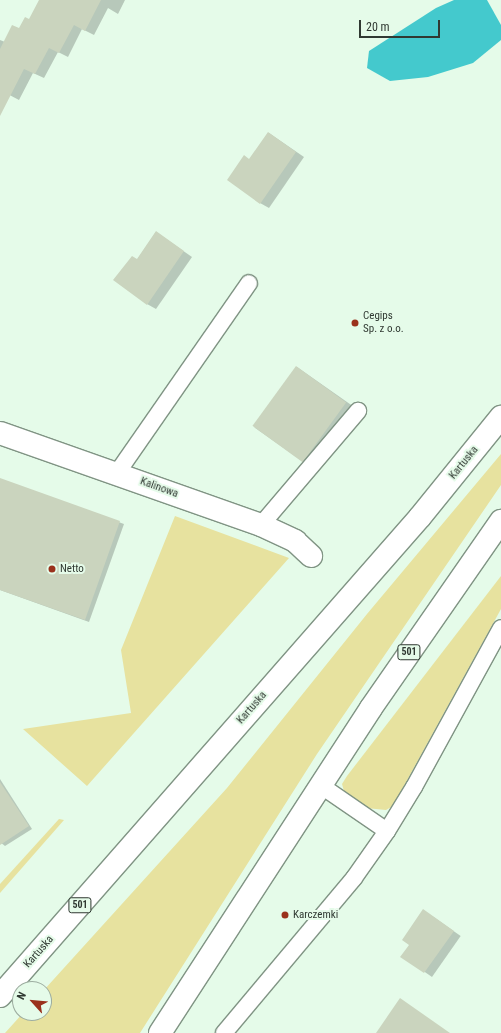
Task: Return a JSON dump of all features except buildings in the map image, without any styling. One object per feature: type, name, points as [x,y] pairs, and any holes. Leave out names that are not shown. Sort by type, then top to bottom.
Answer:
[{"type":"main road","name":"Kartuska","points":[[4,987],[420,517],[501,417]]},
{"type":"main road","name":"Kalinowa","points":[[0,432],[261,525],[295,541],[311,556]]},
{"type":"main road","name":"501","points":[[160,1033],[320,785],[501,521]]},
{"type":"lane","points":[[117,474],[249,282]]},
{"type":"lane","points":[[261,525],[358,411]]},
{"type":"lane","points":[[224,1033],[354,878],[387,831],[414,787],[501,628]]},
{"type":"lane","points":[[320,785],[387,831]]},
{"type":"shaded area","points":[[501,454],[501,485],[317,754],[140,1033],[5,1033],[16,1021],[52,1021],[52,981],[227,788],[367,614]]},
{"type":"shaded area","points":[[175,516],[289,558],[87,786],[23,729],[131,713],[121,650]]},
{"type":"shaded area","points":[[501,576],[501,609],[393,806],[386,810],[366,808],[353,801],[344,791],[342,784],[347,776]]},
{"type":"shaded area","points":[[59,819],[64,820],[0,893],[0,884]]},
{"type":"water","points":[[454,0],[487,0],[501,25],[501,40],[473,63],[428,77],[390,81],[367,68],[369,51],[436,8]]},
{"type":"place","name":"Cegips Sp. z o.o.","points":[[355,323]]},
{"type":"place","name":"Netto","points":[[52,569]]},
{"type":"place","name":"Karczemki","points":[[285,915]]}]
